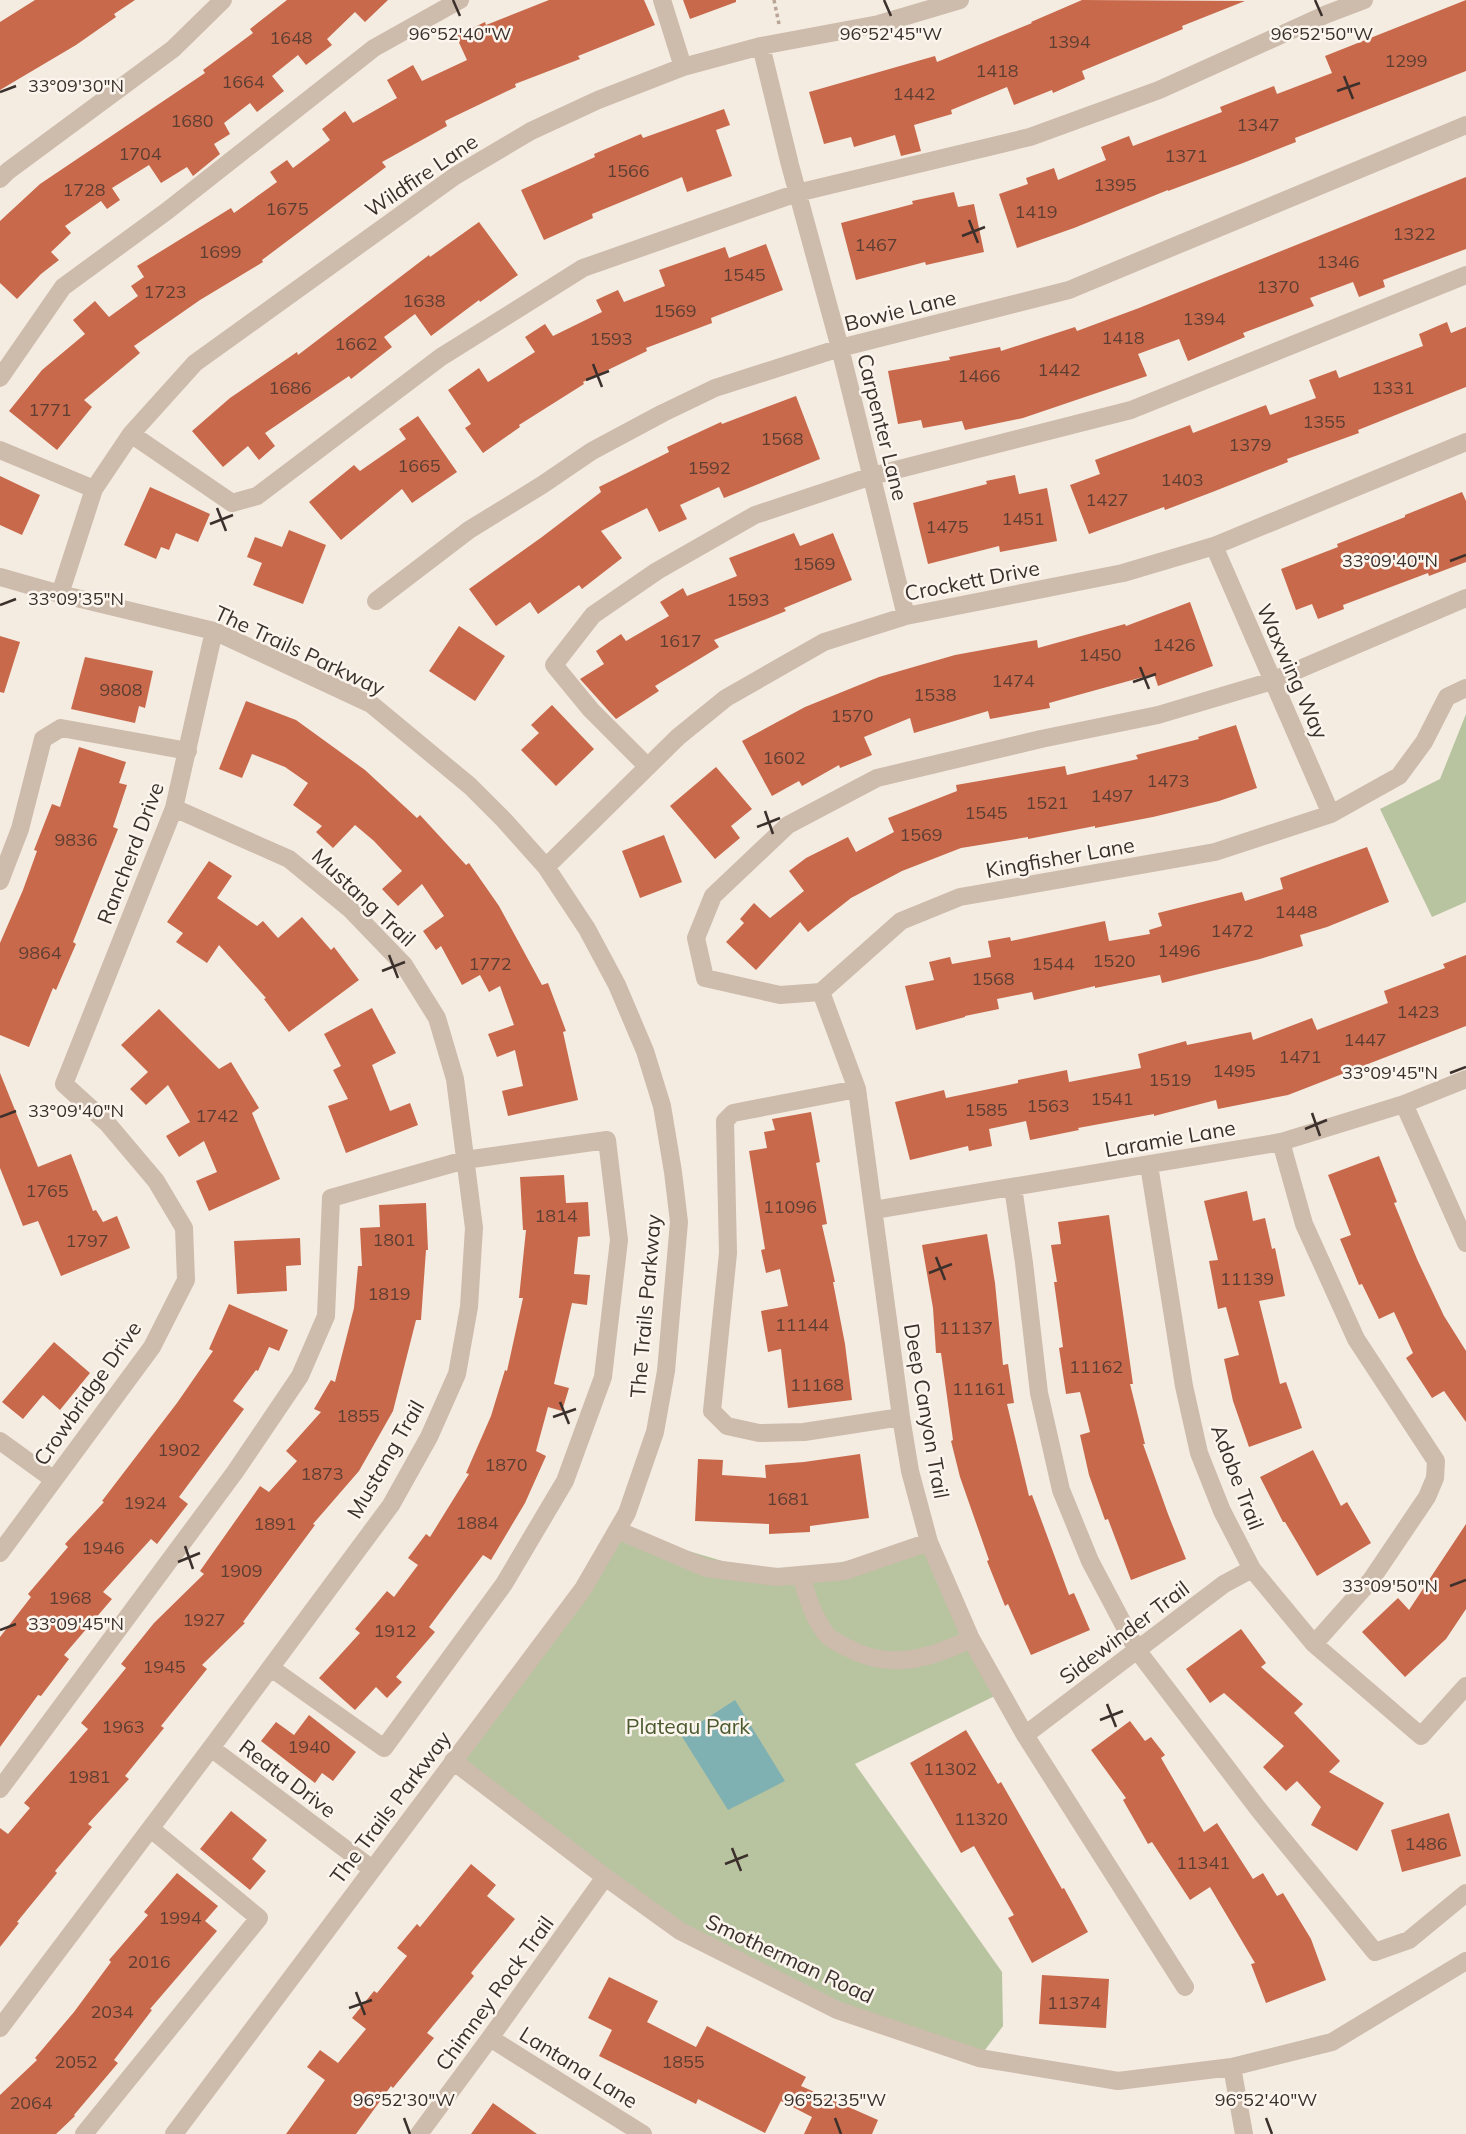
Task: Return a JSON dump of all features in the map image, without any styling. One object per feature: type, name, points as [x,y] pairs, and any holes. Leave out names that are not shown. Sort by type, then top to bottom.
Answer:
[{"type":"street","points":[[0,179],[173,49],[223,0]]},
{"type":"street","points":[[0,377],[63,287],[167,211],[374,48],[460,0]]},
{"type":"street","points":[[662,0],[683,67]]},
{"type":"street","name":"Wildfire Lane","points":[[60,594],[94,489],[131,434],[195,363],[455,176],[531,131],[598,100],[683,67],[761,46],[879,24],[958,0]]},
{"type":"street","points":[[131,434],[232,503],[257,496],[441,357],[583,268],[797,193],[1030,137],[1159,90],[1364,0]]},
{"type":"street","name":"Carpenter Lane","points":[[761,46],[797,193],[840,348],[906,616]]},
{"type":"street","name":"Bowie Lane","points":[[376,601],[469,530],[592,451],[715,388],[840,348],[1069,290],[1466,125]]},
{"type":"street","points":[[648,767],[591,710],[554,665],[593,615],[657,571],[755,514],[872,476],[1131,410],[1466,275]]},
{"type":"street","name":"Crockett Drive","points":[[546,867],[678,737],[726,698],[824,642],[906,616],[1123,573],[1214,546],[1466,442]]},
{"type":"street","points":[[0,450],[94,489]]},
{"type":"street","name":"Waxwing Way","points":[[1214,546],[1331,814]]},
{"type":"street","name":"The Trails Parkway","points":[[0,577],[214,631],[371,704],[470,786],[546,867],[587,929],[617,985],[645,1051],[662,1106],[679,1222],[666,1371],[655,1432],[627,1513],[583,1589],[174,2134]]},
{"type":"street","points":[[821,992],[780,995],[705,978],[696,938],[713,896],[788,825],[877,778],[1041,739],[1158,715],[1272,681],[1466,598]]},
{"type":"street","name":"Rancherd Drive","points":[[64,1084],[174,808],[214,631]]},
{"type":"street","name":"Kingfisher Lane","points":[[821,992],[901,921],[960,897],[1215,852],[1331,814],[1399,776],[1424,742],[1447,697],[1466,688]]},
{"type":"street","points":[[0,881],[20,829],[43,739],[61,728],[188,751]]},
{"type":"street","name":"Mustang Trail","points":[[0,2028],[391,1505],[429,1437],[457,1374],[470,1307],[474,1228],[455,1079],[437,1018],[404,965],[350,909],[289,859],[174,808]]},
{"type":"street","name":"Deep Canyon Trail","points":[[821,992],[857,1089],[901,1417],[910,1471],[929,1542],[971,1639],[1025,1735],[1185,1987]]},
{"type":"street","name":"Laramie Lane","points":[[874,1210],[1281,1142],[1404,1104],[1466,1079]]},
{"type":"street","name":"Crowbridge Drive","points":[[0,1553],[152,1347],[186,1280],[184,1228],[156,1181],[107,1123],[64,1084]]},
{"type":"street","points":[[857,1089],[733,1113],[724,1121],[728,1253],[712,1411],[727,1426],[759,1433],[804,1432],[901,1417]]},
{"type":"street","points":[[1404,1104],[1466,1243]]},
{"type":"street","points":[[0,1788],[235,1472],[300,1376],[326,1316],[331,1198],[466,1160],[607,1140],[619,1240],[603,1377],[565,1481],[504,1584],[384,1748],[271,1668]]},
{"type":"street","points":[[1281,1142],[1304,1224],[1356,1339],[1436,1461],[1435,1478],[1427,1497],[1371,1580],[1314,1644]]},
{"type":"street","name":"Adobe Trail","points":[[1149,1165],[1184,1386],[1199,1453],[1222,1511],[1252,1569],[1314,1644],[1421,1735],[1466,1686]]},
{"type":"street","points":[[1013,1187],[1039,1393],[1061,1490],[1090,1561],[1137,1650],[1259,1810],[1375,1952],[1409,1940],[1466,1893]]},
{"type":"street","points":[[0,1441],[54,1480]]},
{"type":"street","points":[[617,1530],[706,1568],[778,1577],[845,1571],[929,1542]]},
{"type":"street","name":"Sidewinder Trail","points":[[1025,1735],[1224,1584],[1252,1569]]},
{"type":"street","points":[[802,1574],[811,1610],[828,1637],[859,1654],[896,1662],[941,1652],[971,1639]]},
{"type":"street","name":"Reata Drive","points":[[211,1748],[372,1870]]},
{"type":"street","name":"Smotherman Road","points":[[453,1761],[605,1877],[681,1931],[837,2010],[979,2058],[1118,2081],[1232,2067],[1332,2042],[1466,1961]]},
{"type":"street","points":[[84,2134],[259,1918],[150,1829]]},
{"type":"street","name":"Chimney Rock Trail","points":[[419,2134],[605,1877]]},
{"type":"street","name":"Lantana Lane","points":[[490,2038],[643,2134]]},
{"type":"street","points":[[1232,2067],[1244,2134]]},
{"type":"green space","points":[[1466,714],[1466,902],[1432,917],[1380,809],[1440,779]]},
{"type":"green space","name":"Plateau Park","points":[[617,1530],[777,1577],[929,1542],[1001,1693],[855,1764],[1002,1972],[1003,2026],[979,2058],[837,2010],[680,1931],[453,1761]]},
{"type":"water","points":[[735,1700],[785,1781],[728,1810],[681,1735]]},
{"type":"building","points":[[35,0],[135,0],[76,45],[0,90],[0,22]]},
{"type":"building","points":[[287,0],[388,0],[365,22],[355,12],[327,39],[332,45],[306,65],[298,55],[272,76],[284,91],[257,112],[250,103],[224,123],[230,134],[214,144],[220,154],[193,176],[187,167],[161,183],[149,165],[112,188],[120,200],[107,209],[101,201],[65,226],[71,233],[51,252],[59,260],[17,299],[0,283],[0,221],[40,184],[205,73],[203,70],[253,33],[250,29]]},
{"type":"building","points":[[549,0],[644,0],[655,25],[578,56],[580,59],[515,84],[516,87],[445,121],[447,126],[382,162],[386,167],[262,260],[263,262],[200,300],[134,346],[140,353],[84,400],[92,407],[57,450],[9,411],[42,370],[85,334],[73,320],[95,301],[109,317],[138,296],[131,286],[144,277],[137,266],[231,208],[234,213],[277,182],[270,172],[287,160],[293,168],[330,140],[322,129],[345,111],[353,123],[397,98],[387,80],[413,65],[422,81],[467,60],[456,36],[485,22],[486,25]]},
{"type":"building","points":[[683,0],[736,0],[736,2],[690,19]]},
{"type":"building","points":[[1082,0],[1245,1],[1082,71],[1085,79],[1053,93],[1052,90],[1014,105],[1007,87],[951,110],[952,114],[914,125],[921,151],[901,156],[895,135],[854,147],[851,137],[824,144],[809,92],[935,56],[937,62]]},
{"type":"building","points":[[1466,0],[1466,71],[1295,138],[1296,142],[1243,163],[1017,248],[999,194],[1028,184],[1026,178],[1054,168],[1058,180],[1106,160],[1101,147],[1129,136],[1133,146],[1222,112],[1220,107],[1274,86],[1277,94],[1332,73],[1325,56]]},
{"type":"building","points":[[724,109],[730,125],[716,130],[732,176],[687,192],[682,177],[592,214],[593,218],[544,240],[521,190],[641,134],[643,138]]},
{"type":"building","points":[[1466,177],[1466,249],[1383,280],[1385,287],[1359,297],[1353,282],[1310,298],[1314,306],[1243,333],[1245,337],[1188,361],[1179,339],[1138,354],[1147,376],[1023,418],[965,430],[962,421],[923,428],[921,420],[898,424],[888,371],[950,360],[949,357],[1000,347],[1001,351],[1075,327],[1077,331]]},
{"type":"building","points":[[954,192],[958,207],[974,204],[984,252],[926,265],[925,262],[856,280],[841,223],[913,204],[912,201]]},
{"type":"building","points":[[479,222],[518,275],[431,336],[415,314],[384,337],[392,347],[351,379],[349,376],[265,433],[275,446],[259,460],[248,446],[223,467],[192,431],[230,398],[297,352],[298,355],[429,255],[430,257]]},
{"type":"building","points":[[766,244],[783,290],[711,318],[712,323],[646,348],[647,351],[583,382],[584,384],[519,425],[520,427],[483,453],[465,428],[471,424],[448,390],[479,368],[488,382],[535,352],[525,337],[545,324],[553,336],[602,312],[596,300],[618,290],[624,302],[665,286],[659,270],[725,247],[729,258]]},
{"type":"building","points":[[1447,322],[1451,333],[1466,327],[1466,387],[1215,491],[1089,534],[1070,485],[1100,474],[1095,460],[1190,425],[1193,433],[1266,405],[1270,415],[1316,398],[1309,380],[1336,370],[1339,378],[1423,346],[1419,334]]},
{"type":"building","points":[[796,396],[820,459],[724,498],[719,487],[680,505],[687,519],[659,532],[647,508],[601,531],[622,558],[582,589],[579,585],[538,614],[530,602],[496,626],[469,589],[601,492],[599,487],[669,452],[667,447],[721,422],[722,424]]},
{"type":"building","points":[[418,416],[457,472],[412,503],[402,489],[341,540],[309,502],[354,465],[360,471],[406,439],[399,429]]},
{"type":"building","points":[[1015,475],[1019,494],[1047,488],[1057,541],[1000,552],[999,546],[928,564],[913,503]]},
{"type":"building","points":[[0,476],[40,495],[22,535],[0,525]]},
{"type":"building","points":[[150,487],[210,514],[198,542],[176,533],[169,550],[161,547],[156,559],[124,545]]},
{"type":"building","points":[[1462,492],[1466,501],[1466,562],[1429,576],[1428,573],[1343,605],[1344,609],[1318,619],[1312,604],[1296,610],[1281,569]]},
{"type":"building","points":[[289,530],[326,545],[303,604],[253,585],[262,563],[247,557],[255,537],[282,547]]},
{"type":"building","points":[[794,533],[800,546],[833,533],[852,580],[784,608],[786,611],[714,640],[719,647],[655,686],[659,691],[616,719],[580,679],[604,664],[596,651],[621,634],[626,641],[669,616],[660,602],[683,588],[687,596],[737,576],[729,558]]},
{"type":"building","points":[[1190,602],[1213,666],[1158,686],[1154,674],[1049,703],[1050,708],[990,719],[988,711],[914,733],[910,718],[864,737],[872,755],[840,768],[839,765],[802,786],[799,781],[772,796],[742,741],[805,707],[879,677],[955,655],[1037,640],[1038,648],[1125,624],[1126,626]]},
{"type":"building","points":[[459,626],[505,656],[475,701],[429,671]]},
{"type":"building","points":[[0,636],[20,642],[4,693],[0,692]]},
{"type":"building","points":[[85,657],[153,671],[145,708],[139,706],[135,723],[71,709]]},
{"type":"building","points":[[246,701],[296,720],[365,770],[417,818],[420,815],[466,865],[469,863],[499,906],[542,985],[548,983],[566,1031],[563,1032],[578,1100],[508,1116],[502,1091],[523,1086],[515,1050],[497,1057],[488,1034],[514,1025],[500,986],[489,992],[480,975],[462,985],[441,946],[436,950],[423,931],[444,916],[422,884],[398,906],[382,889],[402,871],[355,825],[333,848],[316,832],[322,826],[293,805],[308,783],[285,767],[252,754],[242,778],[219,769]]},
{"type":"building","points":[[552,705],[594,749],[556,786],[521,750],[539,733],[531,725]]},
{"type":"building","points":[[1236,725],[1257,788],[1219,801],[1153,817],[961,848],[902,871],[851,898],[808,932],[800,922],[756,970],[726,942],[744,923],[740,919],[754,903],[770,918],[804,891],[789,871],[806,858],[848,837],[856,852],[894,832],[888,818],[957,791],[956,785],[1065,766],[1067,775],[1138,759],[1136,755],[1199,739],[1198,737]]},
{"type":"building","points":[[79,747],[126,762],[119,783],[127,785],[113,827],[118,829],[73,942],[76,944],[56,990],[53,988],[29,1047],[0,1035],[0,943],[23,890],[37,851],[34,850],[52,804],[60,807]]},
{"type":"building","points":[[716,767],[752,809],[731,826],[740,838],[715,859],[670,806]]},
{"type":"building","points":[[664,835],[682,882],[640,898],[622,851]]},
{"type":"building","points":[[1367,847],[1389,902],[1300,935],[1303,946],[1162,983],[1160,975],[1034,1000],[1032,992],[997,999],[999,1009],[916,1030],[905,986],[934,980],[929,962],[950,957],[952,964],[991,957],[988,941],[1010,937],[1011,941],[1105,921],[1109,941],[1150,934],[1149,930],[1162,926],[1158,913],[1242,892],[1245,901],[1283,889],[1280,878]]},
{"type":"building","points":[[209,861],[232,876],[217,898],[257,926],[263,921],[278,938],[302,917],[331,950],[334,947],[359,980],[289,1032],[264,999],[266,998],[219,945],[207,963],[176,942],[183,933],[167,922]]},
{"type":"building","points":[[1466,955],[1466,1026],[1288,1095],[1218,1109],[1216,1100],[1154,1116],[1078,1128],[1079,1130],[1030,1140],[1026,1121],[989,1129],[992,1146],[969,1151],[968,1146],[910,1160],[895,1102],[944,1090],[946,1098],[1067,1070],[1069,1082],[1141,1068],[1138,1054],[1186,1041],[1187,1045],[1251,1032],[1253,1040],[1312,1018],[1317,1030],[1388,1003],[1384,991],[1445,968],[1443,964]]},
{"type":"building","points":[[372,1008],[396,1053],[372,1065],[390,1111],[410,1103],[418,1125],[346,1153],[328,1106],[348,1099],[333,1070],[341,1066],[324,1034]]},
{"type":"building","points":[[159,1009],[219,1069],[231,1062],[259,1108],[252,1113],[280,1179],[209,1211],[196,1181],[217,1172],[204,1141],[179,1157],[166,1136],[190,1122],[168,1085],[146,1105],[130,1089],[148,1072],[121,1045]]},
{"type":"building","points":[[0,1073],[38,1167],[71,1154],[93,1211],[96,1210],[103,1222],[117,1216],[130,1248],[61,1276],[38,1221],[23,1226],[0,1168]]},
{"type":"building","points":[[811,1112],[820,1162],[816,1163],[827,1224],[822,1225],[835,1282],[852,1400],[788,1408],[781,1349],[768,1352],[761,1311],[788,1306],[780,1269],[766,1273],[761,1250],[765,1249],[749,1151],[767,1148],[764,1132],[775,1130],[772,1119]]},
{"type":"building","points":[[1379,1156],[1397,1202],[1394,1203],[1417,1259],[1444,1316],[1466,1351],[1466,1422],[1444,1391],[1432,1398],[1406,1358],[1413,1353],[1394,1312],[1379,1319],[1362,1284],[1359,1285],[1340,1239],[1351,1235],[1328,1175]]},
{"type":"building","points":[[564,1175],[566,1203],[588,1202],[590,1236],[578,1237],[574,1274],[590,1275],[587,1305],[572,1303],[554,1384],[569,1388],[562,1411],[548,1407],[536,1451],[546,1456],[525,1503],[491,1560],[483,1555],[429,1627],[435,1632],[396,1677],[402,1682],[387,1698],[376,1687],[355,1710],[319,1678],[360,1633],[355,1629],[387,1591],[394,1597],[418,1565],[408,1558],[426,1534],[430,1537],[469,1474],[466,1473],[491,1416],[505,1370],[507,1371],[523,1298],[519,1298],[526,1230],[523,1230],[520,1177]]},
{"type":"building","points":[[1247,1191],[1253,1221],[1265,1218],[1272,1249],[1275,1248],[1285,1296],[1259,1301],[1280,1384],[1286,1382],[1302,1428],[1249,1447],[1233,1401],[1224,1359],[1239,1355],[1226,1307],[1218,1309],[1209,1261],[1218,1260],[1204,1201]]},
{"type":"building","points":[[426,1203],[428,1250],[421,1320],[416,1320],[393,1411],[359,1471],[313,1524],[315,1525],[243,1622],[245,1623],[202,1665],[207,1669],[125,1776],[129,1779],[88,1824],[92,1827],[55,1871],[57,1873],[0,1947],[0,1828],[8,1834],[30,1808],[24,1803],[88,1729],[81,1723],[126,1668],[121,1664],[154,1623],[204,1574],[200,1571],[260,1486],[269,1492],[297,1461],[286,1451],[321,1412],[314,1409],[331,1380],[335,1382],[354,1308],[358,1266],[362,1266],[360,1228],[380,1227],[379,1205]]},
{"type":"building","points":[[1109,1215],[1133,1384],[1130,1384],[1143,1444],[1186,1559],[1131,1580],[1089,1475],[1080,1435],[1090,1432],[1080,1392],[1066,1394],[1059,1348],[1063,1347],[1051,1245],[1061,1244],[1058,1222]]},
{"type":"building","points":[[987,1234],[1003,1365],[1008,1364],[1014,1403],[1007,1404],[1029,1496],[1032,1495],[1069,1595],[1074,1593],[1090,1630],[1031,1655],[1008,1604],[1005,1606],[987,1561],[989,1560],[960,1477],[951,1441],[953,1440],[941,1353],[936,1353],[933,1308],[922,1245]]},
{"type":"building","points":[[300,1238],[301,1265],[286,1266],[287,1291],[237,1294],[234,1241]]},
{"type":"building","points":[[229,1304],[288,1330],[279,1351],[269,1347],[258,1371],[256,1370],[233,1401],[244,1409],[179,1497],[188,1504],[157,1544],[151,1539],[103,1592],[112,1599],[64,1655],[69,1659],[41,1696],[38,1695],[0,1747],[0,1637],[31,1597],[28,1594],[68,1547],[65,1544],[104,1502],[102,1501],[213,1351],[209,1349]]},
{"type":"building","points":[[54,1342],[90,1373],[60,1410],[43,1395],[23,1419],[2,1402]]},
{"type":"building","points":[[1313,1450],[1341,1506],[1347,1502],[1371,1543],[1317,1576],[1283,1522],[1260,1477]]},
{"type":"building","points":[[860,1454],[869,1518],[810,1526],[810,1532],[769,1534],[769,1524],[695,1521],[698,1459],[723,1460],[722,1475],[766,1478],[765,1465]]},
{"type":"building","points":[[1466,1524],[1466,1609],[1446,1639],[1405,1677],[1362,1632],[1398,1598],[1409,1610]]},
{"type":"building","points":[[1241,1629],[1266,1663],[1261,1667],[1303,1704],[1294,1713],[1340,1761],[1329,1772],[1384,1803],[1357,1851],[1311,1825],[1321,1807],[1297,1781],[1286,1791],[1263,1767],[1284,1746],[1224,1693],[1210,1703],[1186,1669]]},
{"type":"building","points":[[309,1715],[356,1752],[333,1781],[322,1773],[315,1783],[261,1741],[276,1722],[294,1735]]},
{"type":"building","points":[[1130,1721],[1145,1741],[1151,1737],[1165,1755],[1161,1758],[1204,1832],[1217,1823],[1253,1879],[1263,1873],[1277,1896],[1283,1893],[1311,1939],[1326,1980],[1266,2003],[1251,1964],[1255,1963],[1210,1887],[1190,1900],[1152,1842],[1148,1844],[1123,1800],[1126,1798],[1091,1750]]},
{"type":"building","points":[[966,1730],[998,1784],[1001,1782],[1088,1932],[1032,1963],[1008,1918],[1014,1915],[974,1846],[961,1853],[910,1763]]},
{"type":"building","points":[[231,1811],[267,1840],[252,1859],[266,1871],[250,1890],[200,1849]]},
{"type":"building","points":[[1449,1813],[1461,1856],[1402,1872],[1391,1830]]},
{"type":"building","points":[[471,1864],[496,1885],[487,1896],[515,1919],[471,1973],[474,1976],[427,2033],[434,2038],[393,2088],[391,2086],[356,2134],[286,2134],[325,2080],[307,2067],[320,2050],[338,2063],[366,2029],[352,2018],[374,1991],[377,1993],[407,1956],[397,1948],[417,1924],[420,1927]]},
{"type":"building","points":[[177,1873],[218,1906],[205,1921],[217,1931],[150,2009],[152,2010],[114,2060],[118,2063],[75,2116],[56,2134],[0,2134],[0,2095],[37,2060],[35,2058],[111,1962],[109,1960],[148,1915],[144,1912]]},
{"type":"building","points":[[1042,1975],[1109,1979],[1106,2028],[1039,2024]]},
{"type":"building","points":[[609,1977],[658,2001],[647,2022],[696,2047],[707,2026],[806,2077],[801,2086],[878,2120],[872,2134],[804,2134],[812,2117],[781,2101],[765,2133],[698,2099],[696,2104],[599,2056],[612,2030],[588,2018]]},
{"type":"building","points":[[493,2103],[537,2134],[471,2134]]}]
